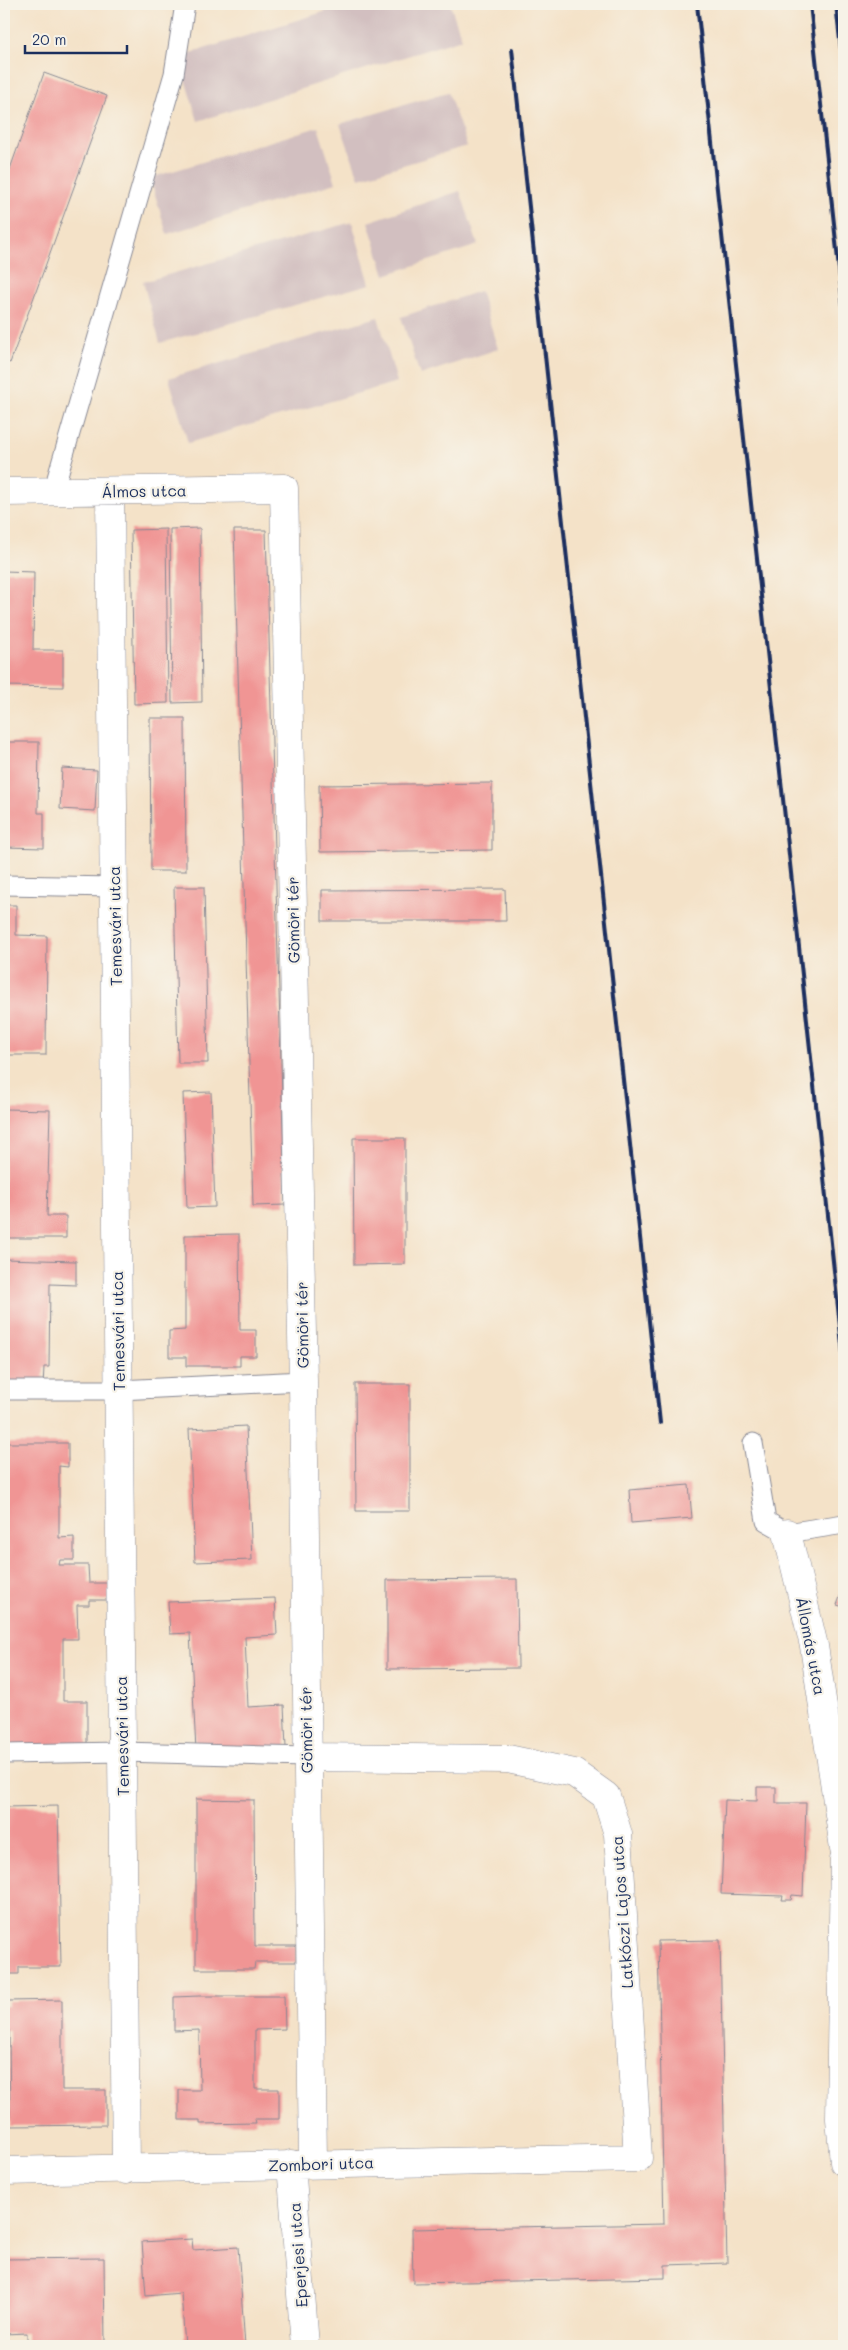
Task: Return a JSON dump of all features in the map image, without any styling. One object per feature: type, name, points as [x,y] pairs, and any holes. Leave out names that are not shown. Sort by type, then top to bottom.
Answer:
[{"type":"street","name":"Álmos utca","points":[[4,492],[284,488]]},
{"type":"street","name":"Gömöri tér","points":[[284,488],[303,1381],[306,1756],[302,2164]]},
{"type":"street","name":"Temesvári utca","points":[[110,491],[126,2170]]},
{"type":"street","name":"Állomás utca","points":[[787,1533],[814,1646],[844,1848]]},
{"type":"street","name":"Latkóczi Lajos utca","points":[[306,1756],[508,1759],[574,1773],[606,1796],[618,1834],[638,2158]]},
{"type":"street","points":[[844,1859],[840,2119],[844,2162]]},
{"type":"street","name":"Zombori utca","points":[[4,2171],[126,2170],[302,2164],[638,2158]]},
{"type":"street","name":"Eperjesi utca","points":[[302,2164],[305,2346]]},
{"type":"lane","points":[[53,492],[174,74],[185,4]]},
{"type":"lane","points":[[4,885],[114,887]]},
{"type":"lane","points":[[4,1390],[119,1390],[303,1381]]},
{"type":"lane","points":[[753,1443],[766,1521],[787,1533],[844,1524]]},
{"type":"lane","points":[[4,1754],[122,1752],[306,1756]]},
{"type":"shaded area","points":[[349,4],[450,4],[462,39],[198,121],[178,57]]},
{"type":"shaded area","points":[[448,92],[467,146],[359,178],[340,124]]},
{"type":"shaded area","points":[[318,127],[336,183],[167,234],[150,178]]},
{"type":"shaded area","points":[[460,191],[478,245],[385,275],[368,222]]},
{"type":"shaded area","points":[[352,222],[370,284],[160,343],[143,282]]},
{"type":"shaded area","points":[[480,291],[498,349],[420,375],[401,317]]},
{"type":"shaded area","points":[[378,317],[397,382],[188,443],[169,378]]},
{"type":"building","points":[[44,73],[107,96],[10,363],[4,360],[4,186]]},
{"type":"building","points":[[200,528],[202,702],[172,703],[170,529]]},
{"type":"building","points":[[166,529],[168,703],[134,704],[131,530]]},
{"type":"building","points":[[234,530],[266,530],[285,1205],[253,1206]]},
{"type":"building","points":[[4,571],[34,572],[33,650],[63,650],[63,687],[4,686]]},
{"type":"building","points":[[150,718],[185,718],[186,871],[151,871]]},
{"type":"building","points":[[4,742],[39,742],[38,813],[44,813],[44,848],[4,847]]},
{"type":"building","points":[[62,768],[97,770],[95,811],[60,809]]},
{"type":"building","points":[[492,783],[492,850],[320,852],[319,785]]},
{"type":"building","points":[[174,887],[204,887],[208,1063],[178,1063]]},
{"type":"building","points":[[505,889],[506,921],[322,921],[322,890]]},
{"type":"building","points":[[4,905],[16,905],[16,935],[47,936],[46,1055],[4,1055]]},
{"type":"building","points":[[211,1092],[215,1207],[187,1208],[183,1093]]},
{"type":"building","points":[[4,1109],[50,1110],[47,1216],[66,1216],[66,1238],[4,1238]]},
{"type":"building","points":[[353,1138],[405,1138],[405,1264],[354,1265]]},
{"type":"building","points":[[239,1234],[240,1330],[256,1330],[256,1356],[240,1356],[240,1366],[186,1366],[186,1357],[169,1357],[169,1331],[185,1330],[185,1235]]},
{"type":"building","points":[[4,1259],[76,1261],[76,1285],[50,1284],[49,1367],[44,1367],[43,1386],[4,1386]]},
{"type":"building","points":[[355,1384],[410,1384],[410,1511],[356,1511]]},
{"type":"building","points":[[246,1426],[252,1560],[195,1562],[189,1429]]},
{"type":"building","points":[[4,1443],[68,1443],[68,1467],[59,1466],[59,1538],[74,1537],[74,1560],[60,1560],[59,1565],[88,1565],[89,1583],[110,1583],[111,1600],[89,1600],[89,1605],[77,1605],[78,1639],[63,1639],[63,1701],[87,1701],[87,1749],[4,1749]]},
{"type":"building","points":[[689,1485],[692,1518],[631,1523],[629,1490]]},
{"type":"building","points":[[517,1579],[518,1668],[387,1669],[387,1580]]},
{"type":"building","points":[[844,1586],[844,1607],[837,1605]]},
{"type":"building","points":[[275,1598],[277,1635],[245,1637],[248,1707],[284,1705],[286,1747],[196,1751],[190,1633],[170,1634],[168,1602]]},
{"type":"building","points":[[757,1787],[776,1787],[776,1803],[806,1803],[803,1896],[792,1895],[791,1900],[782,1900],[783,1896],[721,1894],[725,1800],[757,1801]]},
{"type":"building","points":[[196,1799],[254,1800],[255,1946],[296,1946],[296,1962],[255,1962],[254,1969],[196,1969]]},
{"type":"building","points":[[58,1806],[61,1967],[19,1967],[19,1974],[4,1974],[4,1807]]},
{"type":"building","points":[[720,1940],[727,2263],[665,2265],[665,2278],[413,2283],[412,2229],[664,2224],[658,1941]]},
{"type":"building","points":[[284,1996],[285,2029],[255,2030],[255,2089],[279,2089],[279,2119],[255,2119],[256,2123],[200,2124],[200,2120],[179,2120],[179,2090],[200,2090],[199,2030],[174,2031],[174,1997]]},
{"type":"building","points":[[62,2000],[62,2090],[106,2090],[106,2125],[10,2126],[9,2030],[4,2030],[4,2006],[8,2006],[8,2001]]},
{"type":"building","points":[[192,2239],[193,2250],[238,2247],[245,2346],[185,2346],[181,2293],[146,2296],[142,2242]]},
{"type":"building","points":[[104,2258],[105,2346],[27,2346],[27,2333],[4,2334],[4,2259]]},
{"type":"railway","points":[[697,4],[844,1363]]},
{"type":"railway","points":[[810,4],[844,315]]},
{"type":"railway","points":[[836,4],[844,77]]},
{"type":"railway","points":[[512,49],[660,1423]]}]
